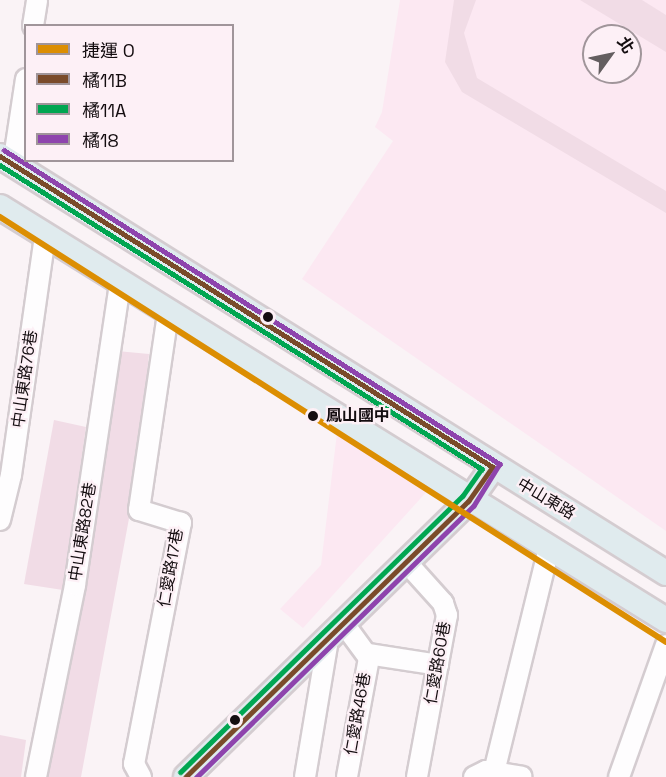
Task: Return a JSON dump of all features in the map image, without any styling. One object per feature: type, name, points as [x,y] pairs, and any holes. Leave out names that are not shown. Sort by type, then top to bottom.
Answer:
[{"type":"main road","name":"中山東路","points":[[7,161],[493,467],[666,573]]},
{"type":"main road","points":[[0,207],[120,285],[666,620]]},
{"type":"main road","points":[[186,777],[469,501],[493,467]]},
{"type":"street","points":[[33,24],[37,0]]},
{"type":"street","points":[[7,161],[24,88]]},
{"type":"street","name":"中山東路76巷","points":[[0,520],[11,475],[45,237]]},
{"type":"street","name":"中山東路82巷","points":[[36,777],[75,585],[120,285]]},
{"type":"street","name":"仁愛路17巷","points":[[141,777],[134,764],[181,523],[139,510],[168,314]]},
{"type":"street","points":[[494,772],[549,548]]},
{"type":"street","name":"仁愛路60巷","points":[[406,563],[447,609],[417,777]]},
{"type":"street","points":[[305,777],[336,631]]},
{"type":"street","name":"仁愛路46巷","points":[[336,631],[368,654],[347,777]]},
{"type":"street","points":[[619,777],[666,645]]},
{"type":"street","points":[[368,654],[438,665]]},
{"type":"street","points":[[474,777],[494,772],[522,777]]},
{"type":"shaded area","points":[[400,0],[666,0],[666,531],[302,279],[393,141],[375,127],[382,112]]},
{"type":"shaded area","points":[[454,0],[476,0],[464,33],[477,78],[666,191],[666,213],[462,92],[445,62]]},
{"type":"shaded area","points":[[580,0],[642,0],[666,15],[666,52],[642,37],[642,24],[620,24]]},
{"type":"shaded area","points":[[117,351],[149,354],[138,470],[81,777],[46,777],[81,614]]},
{"type":"shaded area","points":[[54,420],[86,427],[63,590],[24,584]]},
{"type":"shaded area","points":[[337,433],[430,488],[303,628],[280,609],[321,565]]},
{"type":"shaded area","points":[[0,735],[26,740],[21,777],[0,777]]},
{"type":"metro line","name":"O","points":[[0,217],[666,642]]},
{"type":"transit line","name":"橘18","points":[[4,150],[500,464],[474,506],[197,777]]},
{"type":"transit line","name":"橘11B","points":[[0,156],[493,467],[469,501],[186,777]]},
{"type":"transit line","name":"橘11A","points":[[0,165],[482,469],[463,496],[181,772]]},
{"type":"place","name":"鳳山國中","points":[[313,416]]}]
